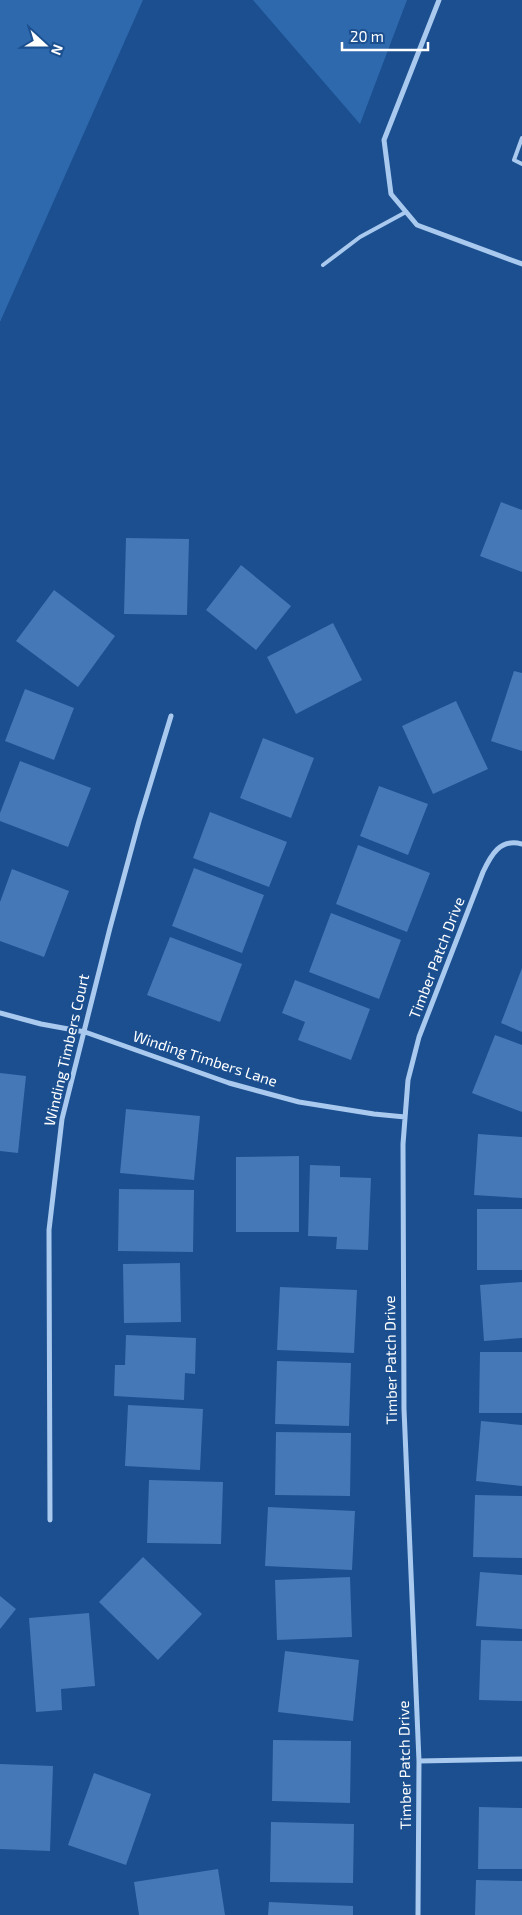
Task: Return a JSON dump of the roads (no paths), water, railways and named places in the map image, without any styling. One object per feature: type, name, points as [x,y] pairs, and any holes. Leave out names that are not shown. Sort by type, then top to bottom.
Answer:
[{"type":"street","points":[[439,0],[384,140],[391,194],[417,225],[522,264]]},
{"type":"street","name":"Winding Timbers Court","points":[[50,1520],[49,1230],[62,1120],[110,928],[172,716]]},
{"type":"street","name":"Timber Patch Drive","points":[[418,1915],[420,1761],[404,1409],[402,1144],[408,1080],[420,1038],[483,872],[493,852],[504,844],[522,844]]},
{"type":"street","name":"Winding Timbers Lane","points":[[0,1013],[41,1024],[85,1032],[247,1088],[299,1102],[405,1117]]},
{"type":"street","points":[[420,1761],[522,1759]]},
{"type":"lane","points":[[522,138],[514,160],[522,164]]},
{"type":"lane","points":[[323,265],[360,237],[406,212]]}]
